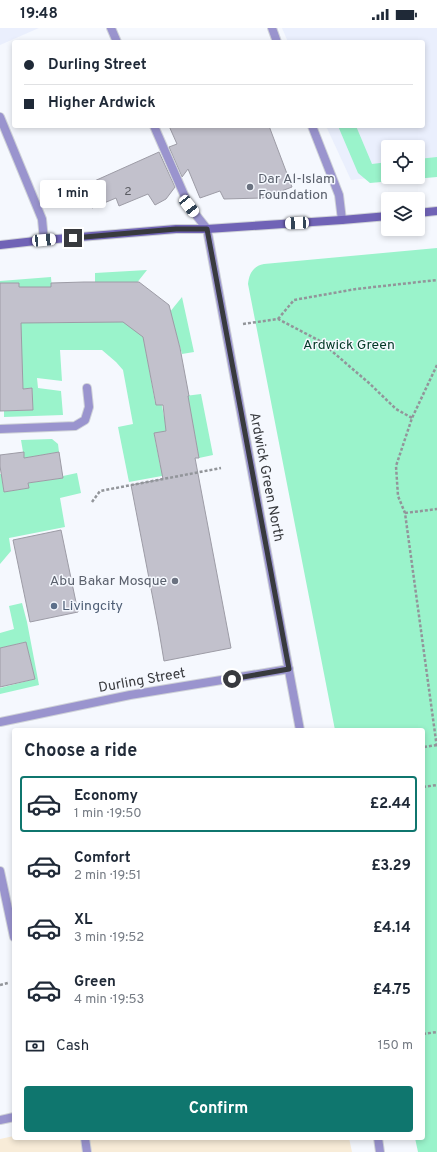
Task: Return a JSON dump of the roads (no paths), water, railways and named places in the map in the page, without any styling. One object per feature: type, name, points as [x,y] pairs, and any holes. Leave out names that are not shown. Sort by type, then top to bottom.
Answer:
[{"type":"street","points":[[111,28],[116,40]]},
{"type":"street","points":[[272,28],[277,40]]},
{"type":"street","points":[[0,117],[42,219],[44,240]]},
{"type":"street","points":[[155,128],[189,206],[207,229]]},
{"type":"street","points":[[313,128],[339,195],[342,220]]},
{"type":"street","points":[[425,212],[437,211]]},
{"type":"street","points":[[0,245],[176,229],[207,229],[381,217]]},
{"type":"street","name":"Ardwick Green North","points":[[207,229],[300,728]]},
{"type":"street","points":[[0,429],[75,426],[85,420],[89,407],[87,388]]},
{"type":"street","name":"Durling Street","points":[[0,722],[130,696],[289,669]]},
{"type":"street","points":[[0,871],[12,928]]},
{"type":"street","points":[[0,1120],[12,1117]]},
{"type":"street","points":[[85,1140],[87,1152]]},
{"type":"street","points":[[378,1140],[380,1152]]},
{"type":"place","name":"Dar Al-Islam Foundation","points":[[250,187]]},
{"type":"place","name":"Abu Bakar Mosque","points":[[175,581]]},
{"type":"place","name":"Livingcity","points":[[54,606]]},
{"type":"park label","name":"Ardwick Green","points":[[349,345]]}]
